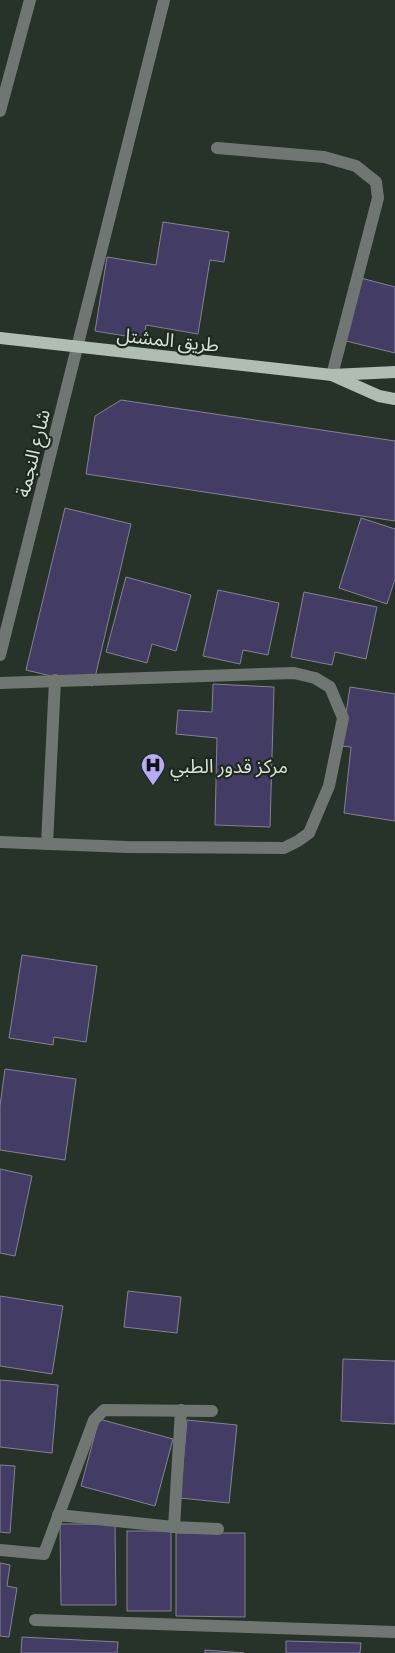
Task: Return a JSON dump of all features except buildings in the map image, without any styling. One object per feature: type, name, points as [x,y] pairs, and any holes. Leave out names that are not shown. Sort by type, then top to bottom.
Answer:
[{"type":"main road","name":"طريق المشتل","points":[[0,338],[332,375],[395,372]]},
{"type":"main road","name":"طريق المشتل","points":[[332,375],[379,396],[395,399]]},
{"type":"street","points":[[0,111],[30,0]]},
{"type":"street","name":"شارع النجمة","points":[[0,655],[164,0]]},
{"type":"street","points":[[218,148],[324,157],[356,166],[376,182],[378,198],[332,375]]},
{"type":"street","points":[[0,683],[294,673],[315,678],[330,687],[343,718],[329,786],[309,833],[284,848],[127,847],[0,842]]},
{"type":"street","points":[[47,844],[55,680]]},
{"type":"street","points":[[0,1550],[44,1554],[94,1420],[104,1410],[212,1411]]},
{"type":"street","points":[[174,1527],[181,1410]]},
{"type":"street","points":[[58,1516],[174,1527],[218,1529]]},
{"type":"street","points":[[35,1620],[395,1632]]},
{"type":"place","name":"مركز قدور الطبي","points":[[153,786]]}]
